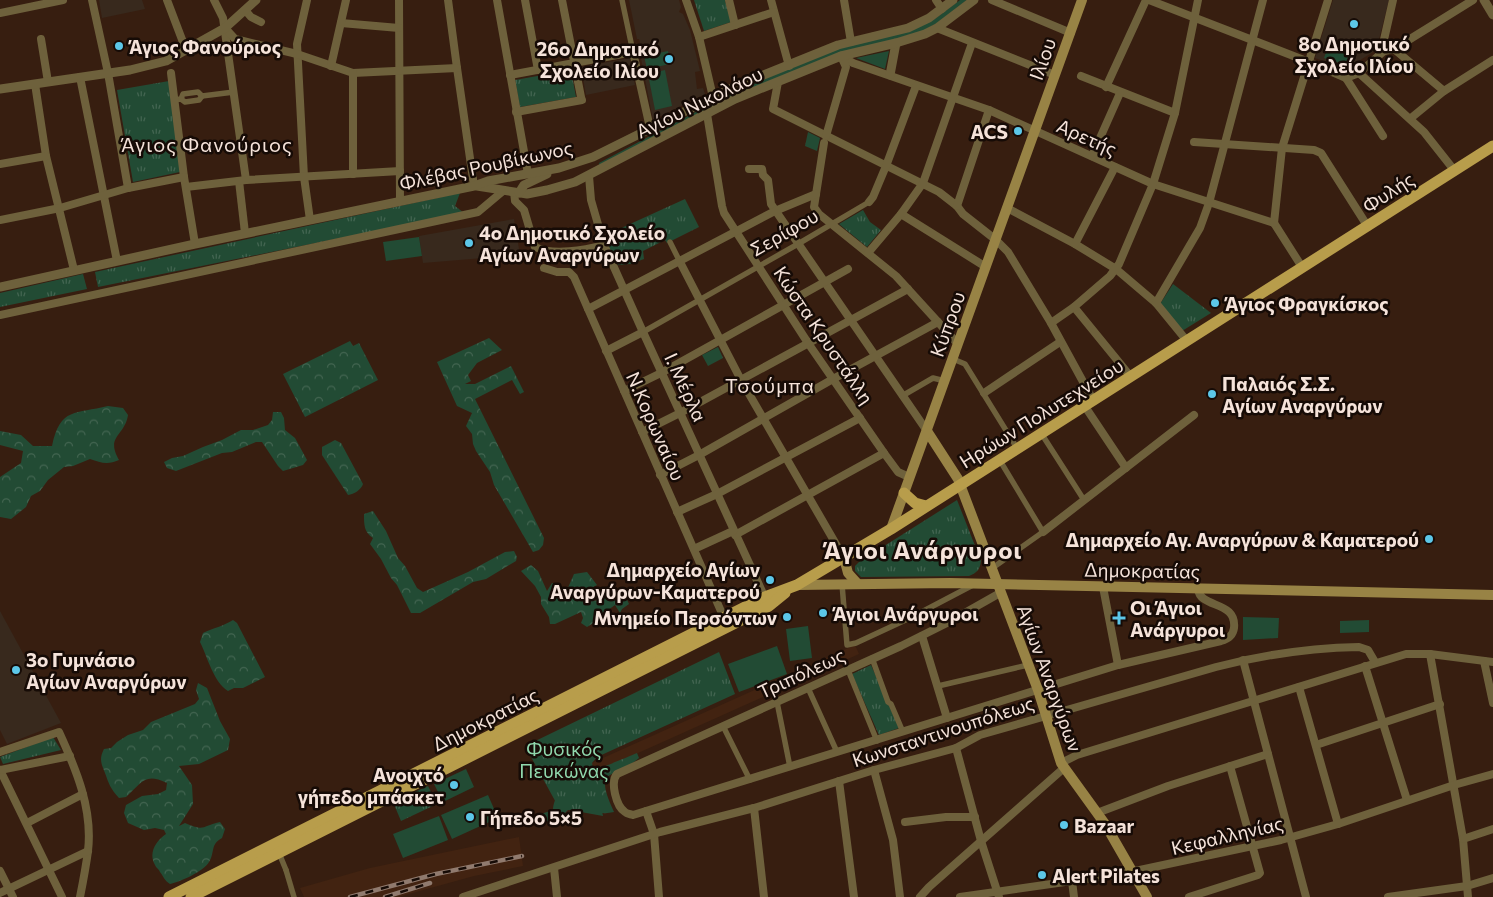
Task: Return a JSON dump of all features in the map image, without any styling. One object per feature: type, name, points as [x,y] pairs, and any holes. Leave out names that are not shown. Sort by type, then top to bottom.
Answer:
[{"type":"main road","name":"Ιλίου","points":[[1036,130],[1082,0]]},
{"type":"main road","name":"Κύπρου","points":[[891,529],[1036,130]]},
{"type":"main road","name":"Φυλής","points":[[1302,267],[1493,146]]},
{"type":"main road","name":"Ηρώων Πολυτεχνείου","points":[[794,587],[891,529],[1302,267]]},
{"type":"main road","name":"Αγίων Αναργύρων","points":[[927,431],[957,475],[1038,690],[1063,766],[1105,824],[1147,897]]},
{"type":"main road","points":[[904,493],[915,503],[926,506]]},
{"type":"main road","points":[[844,558],[848,573],[857,583]]},
{"type":"main road","name":"Δημοκρατίας","points":[[192,897],[794,587],[857,583],[974,584],[999,589],[1103,586],[1493,595]]},
{"type":"main road","name":"Δημοκρατίας","points":[[169,897],[724,618],[767,602]]},
{"type":"street","points":[[0,13],[63,0]]},
{"type":"street","points":[[92,0],[108,73],[128,188]]},
{"type":"street","points":[[167,0],[186,50]]},
{"type":"street","points":[[214,0],[223,18],[234,92],[243,180],[246,233]]},
{"type":"street","points":[[0,89],[157,65],[225,28],[256,0]]},
{"type":"street","points":[[307,0],[297,44],[297,54],[304,177],[310,220]]},
{"type":"street","points":[[331,66],[346,0]]},
{"type":"street","points":[[399,0],[400,201]]},
{"type":"street","points":[[448,0],[474,186]]},
{"type":"street","points":[[497,0],[528,174]]},
{"type":"street","points":[[525,0],[538,70]]},
{"type":"street","points":[[516,112],[582,99],[562,0]]},
{"type":"street","points":[[622,0],[650,128]]},
{"type":"street","points":[[686,0],[698,37],[713,97]]},
{"type":"street","points":[[729,0],[735,25]]},
{"type":"street","points":[[770,0],[789,66]]},
{"type":"street","points":[[844,0],[851,42]]},
{"type":"street","points":[[936,0],[942,9]]},
{"type":"street","name":"Φλέβας Ρουβίκωνος","points":[[0,287],[246,233],[474,186],[488,181],[559,168],[593,157],[713,97],[789,66],[851,42],[908,28],[929,18],[953,0]]},
{"type":"street","points":[[974,0],[937,28],[1055,75]]},
{"type":"street","points":[[992,0],[1071,33]]},
{"type":"street","points":[[1106,87],[1148,0],[1252,39],[1346,78],[1383,136]]},
{"type":"street","points":[[1051,323],[1074,307],[1116,269],[1153,184],[1175,113],[1198,0]]},
{"type":"street","points":[[1156,303],[1200,228],[1209,203],[1263,0]]},
{"type":"street","points":[[1302,267],[1274,223],[1282,148],[1328,0]]},
{"type":"street","points":[[1384,51],[1383,44],[1393,0]]},
{"type":"street","points":[[1346,78],[1359,73],[1384,51],[1394,49],[1473,0]]},
{"type":"street","points":[[1484,0],[1493,15]]},
{"type":"street","points":[[244,10],[251,17],[261,22]]},
{"type":"street","points":[[698,37],[774,12]]},
{"type":"street","points":[[341,23],[399,28]]},
{"type":"street","points":[[225,28],[235,39],[297,54],[354,73],[457,68]]},
{"type":"street","name":"Αγίου Νικολάου","points":[[474,186],[527,194],[547,190],[589,176],[735,99],[841,56],[896,43],[937,28]]},
{"type":"street","points":[[41,39],[48,82]]},
{"type":"street","points":[[890,75],[896,43]]},
{"type":"street","points":[[868,253],[901,214],[923,183],[972,43]]},
{"type":"street","points":[[1394,49],[1444,91]]},
{"type":"street","points":[[510,75],[633,52]]},
{"type":"street","points":[[841,56],[846,67],[825,140],[814,207],[819,214],[868,253],[908,289],[958,344]]},
{"type":"street","name":"Αρετής","points":[[841,56],[854,63],[916,86],[989,110],[1153,184],[1274,223]]},
{"type":"street","points":[[1411,118],[1444,91],[1493,60]]},
{"type":"street","points":[[171,73],[178,99],[184,176],[195,244]]},
{"type":"street","points":[[353,174],[354,73]]},
{"type":"street","points":[[1359,73],[1411,118],[1454,170]]},
{"type":"street","points":[[1081,76],[1120,93],[1175,113]]},
{"type":"street","points":[[80,77],[117,261]]},
{"type":"street","points":[[778,82],[773,109],[825,140],[886,166],[939,192],[1008,252],[1051,323],[1088,402],[1126,468]]},
{"type":"street","points":[[35,84],[46,156],[74,270]]},
{"type":"street","name":"Σερίφου","points":[[606,351],[700,300],[869,202],[886,166],[916,86]]},
{"type":"street","points":[[178,99],[183,94],[198,92],[202,96],[234,92]]},
{"type":"street","points":[[1092,156],[1120,93]]},
{"type":"street","points":[[957,206],[989,110]]},
{"type":"street","name":"Κώστα Κρυστάλλη","points":[[707,114],[722,206],[735,232],[884,453],[898,472],[909,477]]},
{"type":"street","points":[[1194,142],[1314,150],[1321,153],[1368,226]]},
{"type":"street","points":[[0,164],[46,156]]},
{"type":"street","points":[[1075,244],[1115,167]]},
{"type":"street","points":[[559,168],[524,185],[516,193],[517,205],[524,210],[535,247],[543,251],[584,250],[604,245]]},
{"type":"street","points":[[749,169],[762,169],[763,175],[768,180],[771,204],[775,212],[927,431]]},
{"type":"street","points":[[186,187],[243,180],[400,171]]},
{"type":"street","points":[[0,220],[60,208],[128,188],[184,176]]},
{"type":"street","name":"Ι. Μέρλα","points":[[589,176],[591,200],[604,245],[767,602]]},
{"type":"street","points":[[0,316],[478,212],[503,191]]},
{"type":"street","points":[[588,309],[735,232],[817,192]]},
{"type":"street","points":[[1007,208],[1075,244],[1116,269],[1156,303],[1187,341]]},
{"type":"street","points":[[901,214],[986,267]]},
{"type":"street","points":[[670,242],[741,380],[844,558]]},
{"type":"street","name":"Ν.Κορωναίου","points":[[544,268],[550,271],[572,273],[724,618]]},
{"type":"street","points":[[624,390],[662,373],[848,269]]},
{"type":"street","points":[[642,432],[908,289]]},
{"type":"street","points":[[1074,307],[1131,376]]},
{"type":"street","points":[[660,475],[938,322]]},
{"type":"street","points":[[984,393],[1060,342]]},
{"type":"street","points":[[953,359],[965,364],[1017,448]]},
{"type":"street","points":[[902,396],[933,378],[945,381]]},
{"type":"street","points":[[991,569],[1043,532],[1194,415]]},
{"type":"street","points":[[677,512],[717,494],[860,418]]},
{"type":"street","points":[[1041,433],[1084,500]]},
{"type":"street","points":[[694,549],[734,533],[809,496],[884,453]]},
{"type":"street","points":[[999,459],[1043,532]]},
{"type":"street","points":[[842,584],[847,644],[856,643],[912,618],[974,584]]},
{"type":"street","points":[[1103,586],[1118,665]]},
{"type":"street","name":"Τριπόλεως","points":[[626,814],[620,807],[612,784],[617,774],[922,636],[999,589]]},
{"type":"street","name":"Κωνσταντινουπόλεως","points":[[626,814],[633,815],[750,780],[1118,665],[1221,641],[1232,636],[1234,626],[1232,615],[1228,611],[1205,600],[1198,593],[1198,589]]},
{"type":"street","points":[[922,636],[947,718]]},
{"type":"street","name":"Κωνσταντινουπόλεως","points":[[463,897],[483,894],[654,834],[754,808],[874,770],[956,748],[980,736],[1046,716],[1243,660],[1295,652],[1359,647],[1368,650],[1375,662]]},
{"type":"street","points":[[920,897],[1077,755],[1406,654],[1430,654],[1493,662]]},
{"type":"street","points":[[1430,654],[1454,785],[1468,897]]},
{"type":"street","points":[[872,658],[888,702],[891,704],[903,732]]},
{"type":"street","points":[[1243,660],[1306,897]]},
{"type":"street","points":[[1484,661],[1493,703]]},
{"type":"street","points":[[938,686],[1028,664]]},
{"type":"street","points":[[1365,666],[1407,800]]},
{"type":"street","points":[[848,670],[877,740]]},
{"type":"street","points":[[1299,687],[1338,824]]},
{"type":"street","points":[[808,688],[837,752]]},
{"type":"street","points":[[778,702],[790,767]]},
{"type":"street","points":[[1316,745],[1440,704]]},
{"type":"street","points":[[722,726],[750,780]]},
{"type":"street","points":[[1,751],[58,732],[70,756],[87,809],[88,851],[80,897]]},
{"type":"street","points":[[956,748],[981,841],[999,894]]},
{"type":"street","points":[[1097,813],[1268,754]]},
{"type":"street","points":[[62,897],[0,770],[70,756]]},
{"type":"street","points":[[1189,897],[1258,875],[1260,868],[1230,766]]},
{"type":"street","points":[[874,770],[893,840],[900,897]]},
{"type":"street","name":"Κεφαλληνίας","points":[[960,897],[999,894],[1133,872],[1290,838],[1493,774]]},
{"type":"street","points":[[839,781],[854,897]]},
{"type":"street","points":[[27,822],[83,794]]},
{"type":"street","points":[[754,808],[764,897]]},
{"type":"street","points":[[646,811],[654,834],[659,897]]},
{"type":"street","points":[[905,822],[946,817],[975,817]]},
{"type":"street","points":[[1462,839],[1493,829]]},
{"type":"street","points":[[0,893],[88,851]]},
{"type":"street","points":[[279,853],[294,897]]},
{"type":"street","points":[[554,868],[557,897]]},
{"type":"street","points":[[0,871],[13,897]]},
{"type":"street","points":[[1388,897],[1467,886],[1493,878]]},
{"type":"street","points":[[1072,881],[1074,897]]},
{"type":"shaded area","points":[[99,0],[142,0],[145,9],[102,18]]},
{"type":"shaded area","name":"26ο Δημοτικό Σχολείο Ιλίου","points":[[629,0],[679,0],[681,7],[679,12],[683,14],[690,30],[700,71],[695,72],[697,89],[703,88],[705,94],[653,120],[639,48],[641,46],[639,39],[637,39]]},
{"type":"shaded area","name":"8ο Δημοτικό Σχολείο Ιλίου","points":[[1333,0],[1389,0],[1377,47],[1373,52],[1346,69],[1315,58]]},
{"type":"shaded area","points":[[630,58],[635,85],[586,95],[581,67]]},
{"type":"shaded area","name":"4ο Δημοτικό Σχολείο Αγίων Αναργύρων","points":[[514,219],[520,255],[423,263],[419,236]]},
{"type":"shaded area","name":"3ο Γυμνάσιο Αγίων Αναργύρων","points":[[0,611],[61,723],[7,744],[0,730]]},
{"type":"shaded area","points":[[855,645],[859,654],[569,784],[565,775]]},
{"type":"shaded area","points":[[519,837],[523,866],[474,876],[398,897],[304,897],[300,888],[370,868]]},
{"type":"green space","points":[[694,0],[725,0],[731,22],[704,31]]},
{"type":"green space","points":[[960,0],[967,0],[937,23],[923,31],[844,52],[600,167],[599,163],[739,89],[844,46],[925,24]]},
{"type":"green space","points":[[1328,47],[1349,54],[1345,65],[1324,58]]},
{"type":"green space","points":[[668,51],[670,64],[647,69],[644,56]]},
{"type":"green space","points":[[889,51],[885,69],[856,58]]},
{"type":"green space","points":[[571,70],[576,97],[520,107],[515,80]]},
{"type":"green space","points":[[665,70],[672,106],[655,110],[648,74]]},
{"type":"green space","points":[[169,81],[180,172],[133,182],[117,90]]},
{"type":"green space","points":[[808,132],[820,138],[817,151],[805,146]]},
{"type":"green space","points":[[460,193],[455,206],[464,213],[98,287],[95,272]]},
{"type":"green space","points":[[685,199],[699,227],[667,243],[665,240],[643,251],[644,259],[630,264],[618,265],[610,250],[606,235]]},
{"type":"green space","points":[[863,210],[870,222],[881,230],[867,247],[839,224]]},
{"type":"green space","points":[[419,237],[422,256],[386,261],[383,242]]},
{"type":"green space","points":[[83,274],[87,289],[0,307],[0,293]]},
{"type":"green space","points":[[1173,284],[1211,313],[1182,331],[1160,304]]},
{"type":"green space","points":[[489,338],[502,350],[477,363],[468,375],[471,381],[465,384],[475,384],[511,366],[524,392],[520,394],[512,380],[475,399],[544,538],[543,545],[539,550],[533,552],[494,485],[490,472],[476,451],[472,434],[466,426],[472,413],[457,406],[437,362]]},
{"type":"green space","points":[[350,341],[353,346],[359,343],[378,380],[305,417],[283,374]]},
{"type":"green space","points":[[718,347],[723,358],[708,366],[702,355]]},
{"type":"green space","points":[[108,406],[123,408],[128,415],[114,446],[119,460],[104,463],[90,459],[73,466],[64,467],[48,480],[40,491],[31,496],[26,507],[11,519],[0,517],[0,477],[21,463],[23,451],[0,445],[0,431],[21,435],[33,446],[52,446],[55,433],[65,418],[78,412]]},
{"type":"green space","points":[[273,412],[281,412],[284,418],[285,430],[295,438],[307,460],[303,465],[283,471],[262,442],[256,442],[232,452],[222,453],[176,471],[167,468],[164,462],[222,440],[241,430],[253,430],[268,425],[272,420]]},
{"type":"green space","points":[[335,440],[341,443],[363,484],[355,493],[348,495],[322,455],[322,447]]},
{"type":"green space","points":[[957,500],[981,561],[979,568],[974,574],[969,576],[861,577],[855,571],[855,566],[859,562]]},
{"type":"green space","points":[[373,511],[386,531],[398,558],[405,566],[417,588],[423,592],[468,572],[505,552],[514,551],[517,557],[516,561],[486,579],[473,582],[420,613],[411,613],[397,585],[370,544],[373,538],[365,528],[364,514]]},
{"type":"green space","points":[[531,565],[538,571],[547,591],[552,583],[560,586],[559,591],[567,590],[574,574],[587,572],[597,585],[588,590],[595,601],[604,594],[617,597],[624,593],[629,604],[620,613],[615,605],[601,615],[600,619],[587,627],[581,623],[583,618],[581,612],[555,624],[550,624],[549,617],[541,604],[541,597],[535,586],[521,571]]},
{"type":"green space","points":[[1243,617],[1279,618],[1278,638],[1243,640]]},
{"type":"green space","points":[[233,620],[237,623],[265,677],[243,688],[234,688],[228,691],[218,681],[200,642],[203,633]]},
{"type":"green space","points":[[1369,620],[1369,632],[1340,633],[1340,621]]},
{"type":"green space","points":[[808,626],[812,658],[790,661],[786,629]]},
{"type":"green space","points":[[777,646],[787,674],[739,692],[728,664]]},
{"type":"green space","name":"Φυσικός Πευκώνας","points":[[719,652],[735,694],[597,757],[592,763],[603,816],[559,808],[525,746]]},
{"type":"green space","points":[[871,665],[899,728],[879,735],[852,674]]},
{"type":"green space","points":[[198,683],[207,688],[220,721],[230,739],[228,750],[199,764],[179,766],[192,785],[193,804],[179,826],[185,823],[200,828],[220,822],[225,829],[222,838],[214,846],[211,859],[202,869],[191,876],[170,884],[155,866],[152,856],[156,844],[166,834],[164,830],[155,828],[144,830],[128,823],[124,813],[126,805],[142,796],[158,794],[166,790],[167,783],[148,779],[126,797],[119,798],[109,783],[101,758],[104,749],[111,748],[128,735],[143,730],[151,722],[195,704],[199,699],[196,690]]},
{"type":"green space","points":[[53,737],[61,750],[3,764],[0,757]]},
{"type":"green space","points":[[637,753],[639,758],[608,776],[606,781],[605,787],[614,812],[568,810],[553,820],[535,821],[538,815],[553,810],[554,803],[560,792],[575,781]]},
{"type":"green space","name":"Ανοιχτό γήπεδο μπάσκετ","points":[[466,769],[474,787],[443,802],[434,784]]},
{"type":"green space","points":[[428,786],[437,804],[401,821],[393,802]]},
{"type":"green space","name":"Γήπεδο 5×5","points":[[488,795],[498,818],[452,839],[441,815]]},
{"type":"green space","name":"Γήπεδο 5×5","points":[[439,816],[448,840],[403,858],[393,834]]},
{"type":"railway","points":[[350,897],[436,874],[522,856]]},
{"type":"railway","points":[[385,897],[430,883]]},
{"type":"place","name":"8ο Δημοτικό Σχολείο Ιλίου","points":[[1354,24]]},
{"type":"place","name":"Άγιος Φανούριος","points":[[119,46]]},
{"type":"place","name":"26ο Δημοτικό Σχολείο Ιλίου","points":[[669,59]]},
{"type":"place","name":"ACS","points":[[1018,131]]},
{"type":"place","name":"4ο Δημοτικό Σχολείο Αγίων Αναργύρων","points":[[469,243]]},
{"type":"place","name":"Άγιος Φραγκίσκος","points":[[1215,303]]},
{"type":"place","name":"Παλαιός Σ.Σ. Αγίων Αναργύρων","points":[[1212,394]]},
{"type":"place","name":"Δημαρχείο Αγ. Αναργύρων & Καματερού","points":[[1429,539]]},
{"type":"place","name":"Δημαρχείο Αγίων Αναργύρων-Καματερού","points":[[770,580]]},
{"type":"place","name":"Άγιοι Ανάργυροι","points":[[823,613]]},
{"type":"place","name":"Μνημείο Περσόντων","points":[[787,617]]},
{"type":"place","name":"Οι Άγιοι Ανάργυροι","points":[[1119,618]]},
{"type":"place","name":"3ο Γυμνάσιο Αγίων Αναργύρων","points":[[16,670]]},
{"type":"place","name":"Ανοιχτό γήπεδο μπάσκετ","points":[[454,785]]},
{"type":"place","name":"Γήπεδο 5×5","points":[[470,817]]},
{"type":"place","name":"Bazaar","points":[[1064,825]]},
{"type":"place","name":"Alert Pilates","points":[[1042,875]]},
{"type":"district","name":"Άγιος Φανούριος","points":[[207,144]]},
{"type":"district","name":"Τσούμπα","points":[[770,385]]},
{"type":"district","name":"Άγιοι Ανάργυροι","points":[[923,549]]}]
